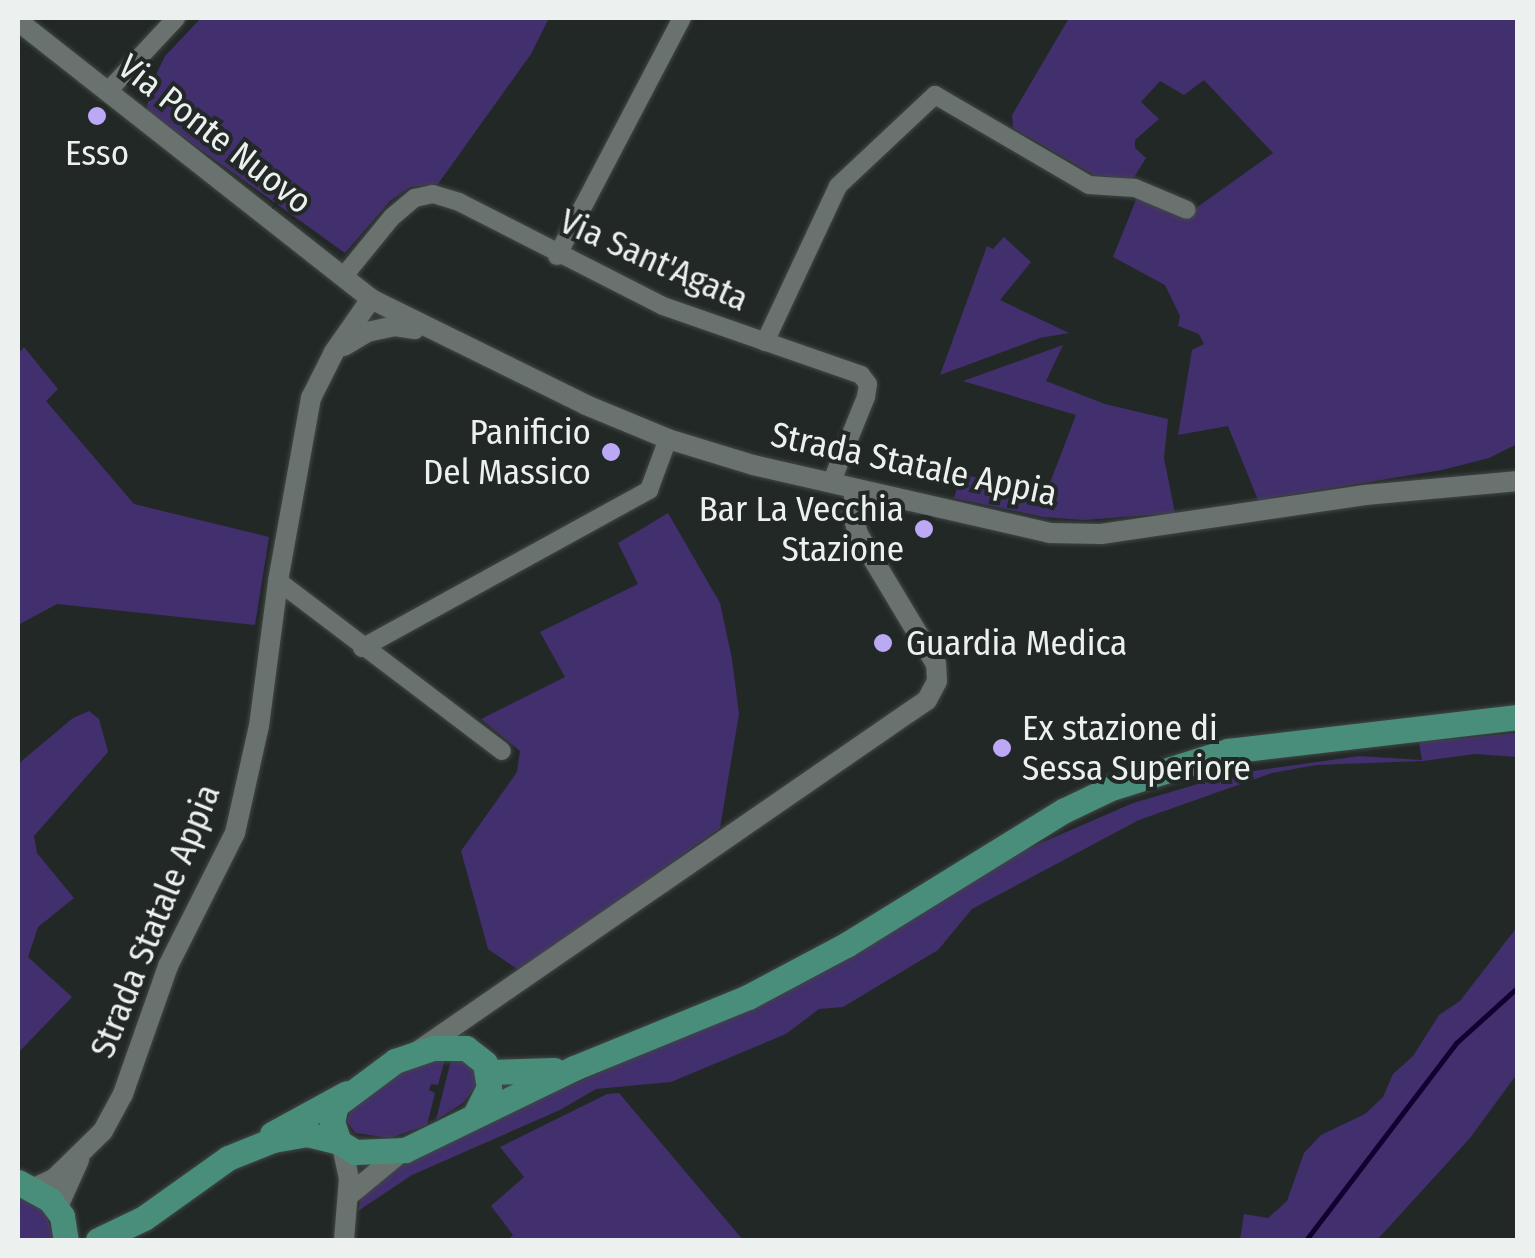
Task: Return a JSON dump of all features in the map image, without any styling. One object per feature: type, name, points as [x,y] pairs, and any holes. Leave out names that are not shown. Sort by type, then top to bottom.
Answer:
[{"type":"main road","points":[[252,1148],[308,1134],[372,1154],[405,1150],[476,1112],[574,1068],[748,997],[846,945],[1064,810],[1111,788],[1228,751],[1518,717]]},
{"type":"main road","points":[[62,1222],[105,1237],[144,1218],[228,1158],[252,1148],[395,1061],[417,1052],[451,1047],[484,1063],[574,1068]]},
{"type":"main road","points":[[476,1112],[489,1087],[484,1063]]},
{"type":"main road","points":[[341,1144],[332,1122],[336,1105],[349,1092]]},
{"type":"main road","name":"Strada Statale Appia","points":[[26,1185],[62,1222]]},
{"type":"street","points":[[108,91],[176,18]]},
{"type":"street","points":[[557,256],[682,18]]},
{"type":"street","name":"Via Ponte Nuovo","points":[[18,21],[370,300]]},
{"type":"street","points":[[766,342],[838,186],[935,95],[1089,185],[1135,188],[1187,210]]},
{"type":"street","name":"Via Sant'Agata","points":[[344,277],[392,217],[414,198],[432,194],[459,202],[557,256],[663,306],[861,374],[868,384],[831,484]]},
{"type":"street","name":"Strada Statale Appia","points":[[26,1185],[55,1178],[103,1131],[123,1094],[168,966],[235,833],[260,726],[278,582],[311,398],[334,352],[370,300],[586,405],[668,438],[855,491],[1049,533],[1102,534],[1365,495],[1518,481]]},
{"type":"street","name":"Strada Statale Appia","points":[[334,352],[366,332],[395,326],[439,332]]},
{"type":"street","points":[[362,648],[650,490],[668,438]]},
{"type":"street","points":[[417,1052],[927,700],[936,681],[936,664],[858,534],[852,512],[855,491]]},
{"type":"street","points":[[278,582],[502,750]]},
{"type":"street","points":[[479,1011],[473,1035],[484,1063]]},
{"type":"street","points":[[341,1144],[348,1196],[344,1240]]},
{"type":"street","points":[[348,1196],[380,1166],[405,1150]]},
{"type":"street","name":"Strada Statale Appia","points":[[62,1222],[82,1154]]},
{"type":"shaded area","points":[[201,18],[549,18],[531,54],[438,184],[410,187],[390,201],[345,253],[147,111],[148,91],[165,56]]},
{"type":"shaded area","points":[[1069,18],[1514,18],[1518,30],[1517,444],[1489,458],[1442,470],[1258,500],[1228,426],[1178,435],[1192,350],[1204,344],[1199,334],[1178,326],[1180,316],[1165,285],[1113,257],[1138,195],[1182,218],[1273,153],[1204,80],[1184,95],[1160,81],[1141,102],[1159,119],[1135,140],[1135,148],[1146,158],[1133,179],[1094,175],[1013,128],[1012,115]]},
{"type":"shaded area","points":[[1004,237],[1031,262],[1000,300],[1069,333],[1040,338],[940,375],[987,246],[993,249]]},
{"type":"shaded area","points":[[1063,345],[1046,381],[1105,404],[1168,419],[1164,458],[1175,513],[1084,520],[1043,517],[954,498],[961,474],[1046,493],[1076,415],[963,381]]},
{"type":"shaded area","points":[[24,347],[58,389],[46,401],[134,504],[269,537],[255,625],[57,604],[18,625],[18,354]]},
{"type":"shaded area","points":[[668,513],[720,603],[732,659],[739,714],[720,828],[520,971],[488,949],[461,851],[517,772],[520,751],[481,719],[565,677],[540,632],[638,584],[618,543]]},
{"type":"shaded area","points":[[89,711],[99,719],[108,752],[34,836],[37,853],[74,898],[38,927],[28,957],[72,997],[18,1053],[18,764],[73,718]]},
{"type":"shaded area","points":[[1517,733],[1517,757],[1475,754],[1423,761],[1316,765],[1272,773],[1139,820],[972,909],[938,950],[843,1007],[819,1009],[786,1034],[671,1082],[596,1089],[560,1110],[412,1175],[358,1211],[362,1195],[427,1147],[784,993],[1020,852],[1133,803],[1232,774],[1359,756],[1422,760],[1419,742]]},
{"type":"shaded area","points":[[1517,927],[1517,1074],[1470,1138],[1377,1240],[1240,1240],[1244,1214],[1268,1218],[1287,1201],[1304,1153],[1321,1135],[1365,1114],[1383,1097],[1393,1074],[1413,1056],[1439,1015],[1460,1001]]},
{"type":"shaded area","points":[[445,1059],[438,1085],[431,1084],[429,1090],[435,1093],[427,1125],[390,1138],[355,1133],[347,1121],[351,1109],[378,1082],[415,1064]]},
{"type":"shaded area","points":[[451,1060],[473,1064],[479,1082],[463,1103],[436,1120]]},
{"type":"shaded area","points":[[619,1093],[743,1240],[507,1240],[513,1235],[491,1206],[524,1177],[500,1147],[607,1094]]},
{"type":"shaded area","points":[[18,1194],[44,1209],[55,1240],[18,1240]]},
{"type":"waterway","points":[[1306,1240],[1456,1043],[1518,987]]},
{"type":"place","name":"Esso","points":[[97,116]]},
{"type":"place","name":"Panificio Del Massico","points":[[611,452]]},
{"type":"place","name":"Bar La Vecchia Stazione","points":[[924,529]]},
{"type":"place","name":"Guardia Medica","points":[[883,643]]},
{"type":"place","name":"Ex stazione di Sessa Superiore","points":[[1002,748]]}]
